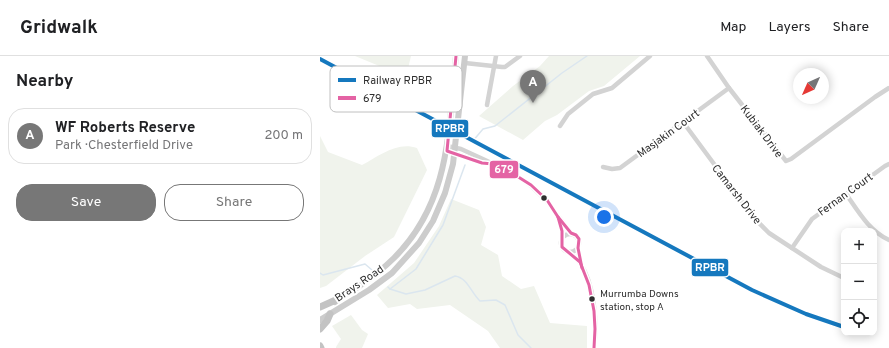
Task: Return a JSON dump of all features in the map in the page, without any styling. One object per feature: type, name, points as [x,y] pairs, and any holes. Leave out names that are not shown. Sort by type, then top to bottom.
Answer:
[{"type":"highway","points":[[320,307],[338,299]]},
{"type":"highway","points":[[320,329],[327,321],[330,314]]},
{"type":"main road","name":"Brays Road","points":[[455,66],[456,56]]},
{"type":"main road","name":"Brays Road","points":[[462,87],[465,59]]},
{"type":"main road","name":"Brays Road","points":[[320,311],[376,274],[394,257],[415,233],[437,190],[447,148],[450,112]]},
{"type":"main road","name":"Brays Road","points":[[320,320],[384,279],[399,266],[419,243],[439,208],[450,180],[459,112]]},
{"type":"street","points":[[487,105],[496,56]]},
{"type":"street","points":[[465,59],[498,68],[505,67],[520,56]]},
{"type":"street","points":[[560,126],[568,114],[593,94],[612,88],[650,56]]},
{"type":"street","name":"Kubiak Drive","points":[[707,56],[729,88],[786,161],[889,88]]},
{"type":"street","name":"Masjakin Court","points":[[604,167],[612,169],[620,168],[729,88]]},
{"type":"street","name":"Camarsh Drive","points":[[683,122],[754,218],[769,232],[792,248],[821,267],[841,277]]},
{"type":"street","points":[[447,148],[484,163],[492,164],[512,173],[533,187],[546,200],[571,233],[576,235],[579,239],[578,248],[580,262],[588,281],[594,305],[596,334],[594,348]]},
{"type":"street","name":"Fernan Court","points":[[792,248],[812,219],[889,164]]},
{"type":"street","points":[[846,194],[869,226],[882,237],[889,240]]},
{"type":"street","points":[[559,219],[563,237],[561,243],[562,247],[580,262]]},
{"type":"street","points":[[563,237],[571,233]]},
{"type":"street","points":[[569,252],[578,248]]},
{"type":"shaded area","points":[[355,56],[411,56],[409,66],[379,66]]},
{"type":"shaded area","points":[[549,56],[640,56],[604,86],[589,91],[557,115],[545,121],[523,140],[479,116],[513,86],[540,66]]},
{"type":"shaded area","points":[[320,136],[328,152],[362,165],[388,150],[402,146],[417,148],[427,170],[394,237],[365,256],[326,286],[320,288]]},
{"type":"shaded area","points":[[451,199],[479,210],[486,227],[481,245],[498,255],[502,276],[521,289],[534,286],[550,323],[587,326],[587,348],[500,348],[488,331],[450,305],[417,309],[410,304],[388,308],[377,295],[414,263],[439,226]]},
{"type":"shaded area","points":[[351,315],[362,330],[368,334],[362,348],[336,348],[341,339],[332,326]]},
{"type":"waterway","points":[[472,142],[483,129],[495,126],[562,73],[587,56]]},
{"type":"waterway","points":[[390,289],[416,269],[443,225],[465,165]]},
{"type":"waterway","points":[[320,273],[323,275],[365,264],[372,270]]},
{"type":"waterway","points":[[388,287],[406,294],[425,290],[455,276],[459,277],[466,283],[480,301],[496,300],[505,305],[518,335],[531,348]]},
{"type":"rail line","name":"RPBR","points":[[320,59],[333,66]]},
{"type":"rail line","name":"RPBR","points":[[419,112],[752,290],[806,314],[841,326]]},
{"type":"transit line","name":"679","points":[[455,66],[456,56]]},
{"type":"transit line","name":"679","points":[[451,112],[447,151],[482,163],[493,164],[512,173],[531,185],[547,200],[558,217],[562,231],[562,247],[580,262],[589,285],[594,311],[594,348]]},
{"type":"transit line","name":"679","points":[[558,217],[571,233],[576,235],[579,239],[578,248],[582,268]]},
{"type":"place","name":"WF Roberts Reserve","points":[[533,103]]},
{"type":"place","name":"Murrumba Downs station, stop A","points":[[592,299]]}]
